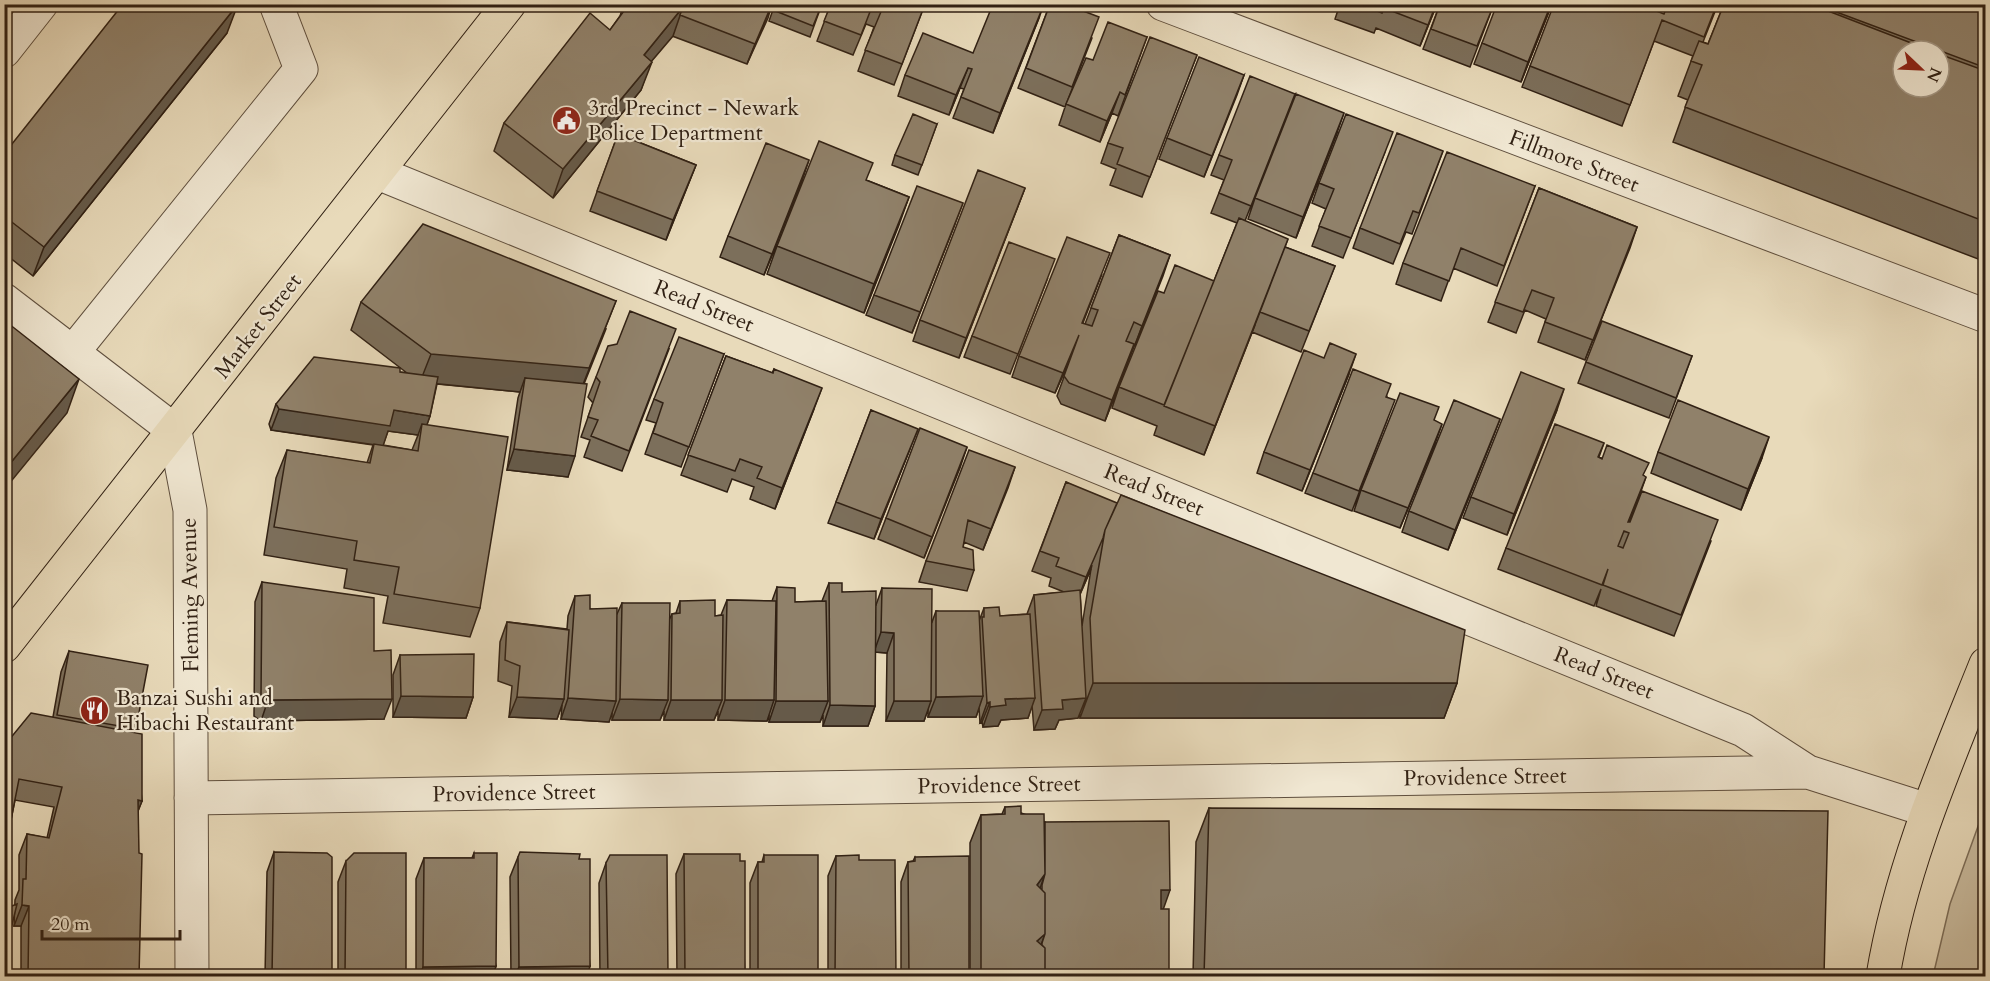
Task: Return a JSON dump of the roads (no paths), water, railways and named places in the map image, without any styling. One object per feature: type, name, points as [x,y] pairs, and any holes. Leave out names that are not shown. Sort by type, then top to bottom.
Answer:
[{"type":"main road","name":"Market Street","points":[[4,646],[378,174],[509,4]]},
{"type":"main road","points":[[1883,976],[1901,894],[1927,810],[1986,664]]},
{"type":"street","points":[[4,51],[41,4]]},
{"type":"street","points":[[73,352],[301,69],[276,4]]},
{"type":"street","name":"Fillmore Street","points":[[1163,4],[1986,316]]},
{"type":"street","name":"Read Street","points":[[378,174],[1743,730],[1808,772],[1927,810]]},
{"type":"street","points":[[4,300],[175,431]]},
{"type":"street","name":"Fleming Avenue","points":[[175,431],[190,510],[192,976]]},
{"type":"street","name":"Providence Street","points":[[191,798],[1808,772]]},
{"type":"place","name":"3rd Precinct - Newark Police Department","points":[[567,121]]},
{"type":"place","name":"Banzai Sushi and Hibachi Restaurant","points":[[95,711]]}]
